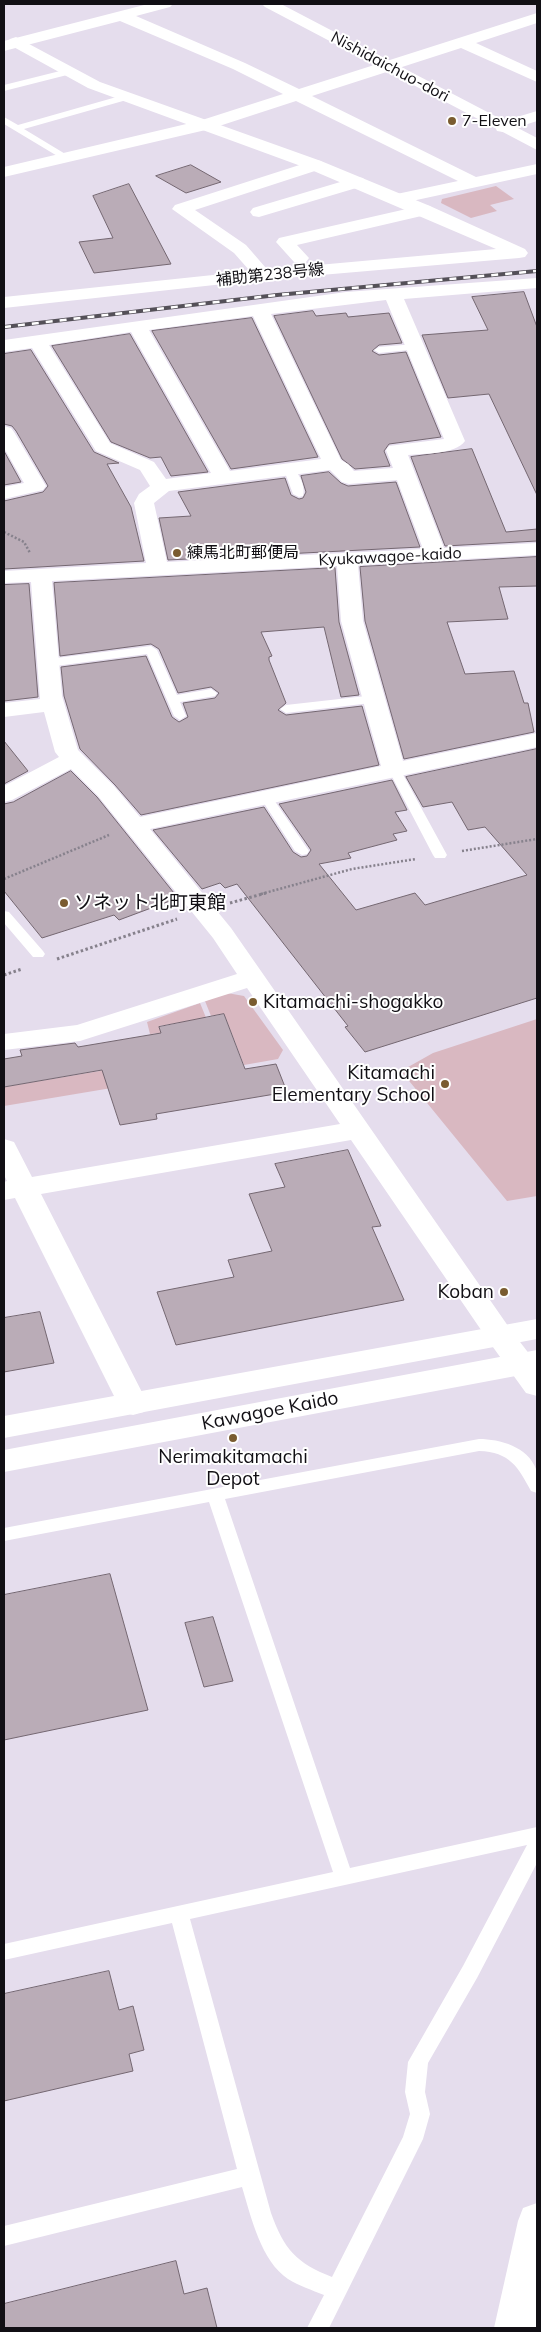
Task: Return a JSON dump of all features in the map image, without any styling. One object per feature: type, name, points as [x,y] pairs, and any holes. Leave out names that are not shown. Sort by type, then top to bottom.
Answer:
[{"type":"main road","points":[[8,42],[164,4]]},
{"type":"main road","name":"Nishidaichuo-dori","points":[[270,4],[537,146]]},
{"type":"main road","points":[[120,15],[298,94],[473,182]]},
{"type":"main road","points":[[4,171],[204,125],[537,18]]},
{"type":"main road","points":[[8,42],[68,72],[127,97],[315,165],[424,210],[519,253]]},
{"type":"main road","points":[[462,42],[537,77]]},
{"type":"main road","points":[[503,127],[537,116]]},
{"type":"main road","points":[[263,275],[240,249],[181,209],[315,165]]},
{"type":"main road","points":[[398,199],[537,168]]},
{"type":"main road","points":[[259,212],[357,182]]},
{"type":"main road","points":[[300,258],[285,242],[424,210]]},
{"type":"main road","name":"補助第238号線","points":[[4,303],[263,275],[537,252]]},
{"type":"main road","points":[[4,346],[259,309],[393,294],[535,288]]},
{"type":"main road","points":[[393,294],[455,441],[450,444],[396,450],[436,555]]},
{"type":"main road","points":[[259,309],[333,464]]},
{"type":"main road","points":[[137,326],[224,478]]},
{"type":"main road","points":[[37,341],[103,447],[147,466],[160,486]]},
{"type":"main road","points":[[4,432],[36,486],[4,493]]},
{"type":"main road","points":[[160,486],[333,464],[341,468],[349,478],[404,473]]},
{"type":"main road","points":[[158,570],[144,503],[146,498],[159,490],[160,486]]},
{"type":"main road","name":"Kyukawagoe-kaido","points":[[4,577],[537,549]]},
{"type":"main road","points":[[347,560],[352,620],[394,769]]},
{"type":"main road","points":[[40,576],[53,704],[64,744],[73,760],[106,791],[222,933],[500,1336],[533,1370]]},
{"type":"main road","points":[[4,710],[53,704]]},
{"type":"main road","points":[[135,825],[537,740]]},
{"type":"main road","points":[[4,795],[73,760]]},
{"type":"main road","points":[[4,1042],[80,1033],[253,977]]},
{"type":"main road","points":[[14,1189],[357,1130]]},
{"type":"main road","points":[[4,1148],[14,1189],[133,1404]]},
{"type":"main road","name":"Kawagoe Kaido","points":[[4,1427],[537,1329]]},
{"type":"main road","name":"Kawagoe Kaido","points":[[4,1461],[533,1370]]},
{"type":"main road","points":[[514,2328],[537,2221]]},
{"type":"main road","points":[[532,2328],[537,2318]]},
{"type":"lane","points":[[4,88],[68,72]]},
{"type":"lane","points":[[16,128],[127,97]]},
{"type":"lane","points":[[4,120],[64,157]]},
{"type":"lane","points":[[379,350],[415,347]]},
{"type":"lane","points":[[290,470],[298,487],[299,494]]},
{"type":"lane","points":[[48,663],[151,650],[180,716]]},
{"type":"lane","points":[[173,699],[211,693]]},
{"type":"lane","points":[[286,709],[375,699]]},
{"type":"lane","points":[[394,769],[440,855]]},
{"type":"lane","points":[[266,797],[302,851]]},
{"type":"lane","points":[[4,915],[38,954]]},
{"type":"lane","points":[[4,1534],[456,1449],[493,1444],[508,1450],[520,1460],[531,1472],[537,1487]]},
{"type":"lane","points":[[215,1494],[344,1877]]},
{"type":"lane","points":[[4,1952],[537,1836]]},
{"type":"lane","points":[[318,2328],[413,2140],[420,2114],[415,2092],[418,2062],[470,1972],[537,1845]]},
{"type":"lane","points":[[179,1914],[261,2216],[278,2253],[292,2269],[337,2290]]},
{"type":"lane","points":[[4,2236],[249,2176]]},
{"type":"path","points":[[4,879],[135,825]]},
{"type":"path","points":[[230,904],[352,869],[537,839]]},
{"type":"path","points":[[55,959],[182,918]]},
{"type":"path","points":[[4,975],[29,968]]},
{"type":"shaded area","points":[[496,186],[514,199],[490,205],[497,211],[471,218],[441,203],[442,199]]},
{"type":"shaded area","points":[[227,993],[244,996],[283,1050],[278,1059],[244,1065],[224,1014],[211,1016],[205,1001]]},
{"type":"shaded area","points":[[200,1003],[209,1025],[178,1023],[159,1026],[161,1033],[150,1034],[147,1022]]},
{"type":"shaded area","points":[[537,1019],[537,1196],[507,1201],[401,1071],[433,1053]]},
{"type":"shaded area","points":[[219,1051],[225,1069],[4,1106],[4,1087]]},
{"type":"building","points":[[191,165],[221,182],[186,193],[156,176]]},
{"type":"building","points":[[129,184],[171,264],[94,273],[79,242],[113,238],[93,196]]},
{"type":"building","points":[[524,292],[537,327],[537,495],[489,394],[448,398],[422,335],[488,330],[472,297]]},
{"type":"building","points":[[313,311],[316,316],[346,313],[348,317],[389,313],[402,343],[379,345],[372,351],[379,355],[406,352],[441,437],[389,444],[384,451],[390,466],[355,469],[342,459],[274,316]]},
{"type":"building","points":[[252,318],[318,457],[231,469],[152,331]]},
{"type":"building","points":[[130,334],[208,472],[171,476],[161,457],[150,458],[111,442],[52,346]]},
{"type":"building","points":[[31,350],[94,452],[119,463],[107,464],[131,507],[144,561],[4,569],[4,501],[43,492],[48,486],[16,431],[12,426],[4,424],[4,354]]},
{"type":"building","points":[[472,449],[506,532],[537,529],[537,541],[445,546],[411,457]]},
{"type":"building","points":[[4,451],[21,482],[4,485]]},
{"type":"building","points":[[329,472],[341,483],[348,486],[396,482],[420,547],[168,560],[159,518],[191,516],[178,492],[285,478],[291,495],[299,499],[303,498],[306,492],[301,476]]},
{"type":"building","points":[[537,557],[537,586],[499,587],[508,619],[447,622],[465,674],[514,671],[524,703],[528,703],[534,732],[404,759],[365,621],[360,567]]},
{"type":"building","points":[[335,568],[339,622],[359,695],[341,697],[324,627],[261,632],[272,656],[269,657],[269,660],[286,703],[278,710],[286,715],[362,706],[379,765],[141,815],[80,749],[64,696],[61,667],[146,656],[172,717],[179,722],[188,717],[183,703],[215,698],[219,693],[211,687],[178,693],[159,649],[151,644],[60,656],[54,583]]},
{"type":"building","points":[[29,584],[38,697],[4,701],[4,585]]},
{"type":"building","points":[[4,741],[28,771],[4,784]]},
{"type":"building","points":[[537,749],[537,998],[365,1052],[345,1027],[348,1026],[237,884],[225,888],[220,883],[202,889],[153,830],[264,807],[293,852],[301,857],[307,856],[311,850],[279,804],[392,780],[407,810],[395,812],[407,831],[393,834],[397,840],[348,853],[351,858],[319,864],[356,910],[415,893],[425,905],[527,875],[485,827],[468,830],[452,802],[423,807],[406,777]]},
{"type":"building","points":[[71,771],[97,797],[178,898],[119,920],[114,915],[42,938],[4,891],[4,804],[13,802]]},
{"type":"building","points":[[224,1014],[245,1069],[276,1064],[287,1092],[156,1114],[157,1119],[120,1125],[102,1070],[4,1087],[4,1059],[22,1056],[20,1050],[75,1043],[78,1047],[161,1033],[159,1027]]},
{"type":"building","points":[[348,1150],[381,1226],[372,1227],[404,1300],[176,1345],[157,1292],[234,1277],[228,1260],[272,1251],[249,1194],[285,1187],[275,1164]]},
{"type":"building","points":[[40,1312],[54,1363],[4,1372],[4,1318]]},
{"type":"building","points":[[110,1574],[148,1710],[4,1740],[4,1595]]},
{"type":"building","points":[[213,1617],[233,1681],[204,1687],[185,1623]]},
{"type":"building","points":[[109,1971],[119,2010],[133,2006],[144,2050],[129,2054],[133,2071],[4,2101],[4,1994]]},
{"type":"building","points":[[176,2261],[184,2294],[207,2288],[217,2328],[4,2328],[4,2304]]},
{"type":"railway","points":[[4,327],[277,295],[537,271]]},
{"type":"place","name":"7-Eleven","points":[[452,121]]},
{"type":"place","name":"練馬北町郵便局","points":[[177,553]]},
{"type":"place","name":"ソネット北町東館","points":[[64,903]]},
{"type":"place","name":"Kitamachi-shogakko","points":[[253,1002]]},
{"type":"place","name":"Kitamachi Elementary School","points":[[445,1084]]},
{"type":"place","name":"Koban","points":[[504,1292]]},
{"type":"place","name":"Nerimakitamachi Depot","points":[[233,1438]]}]
